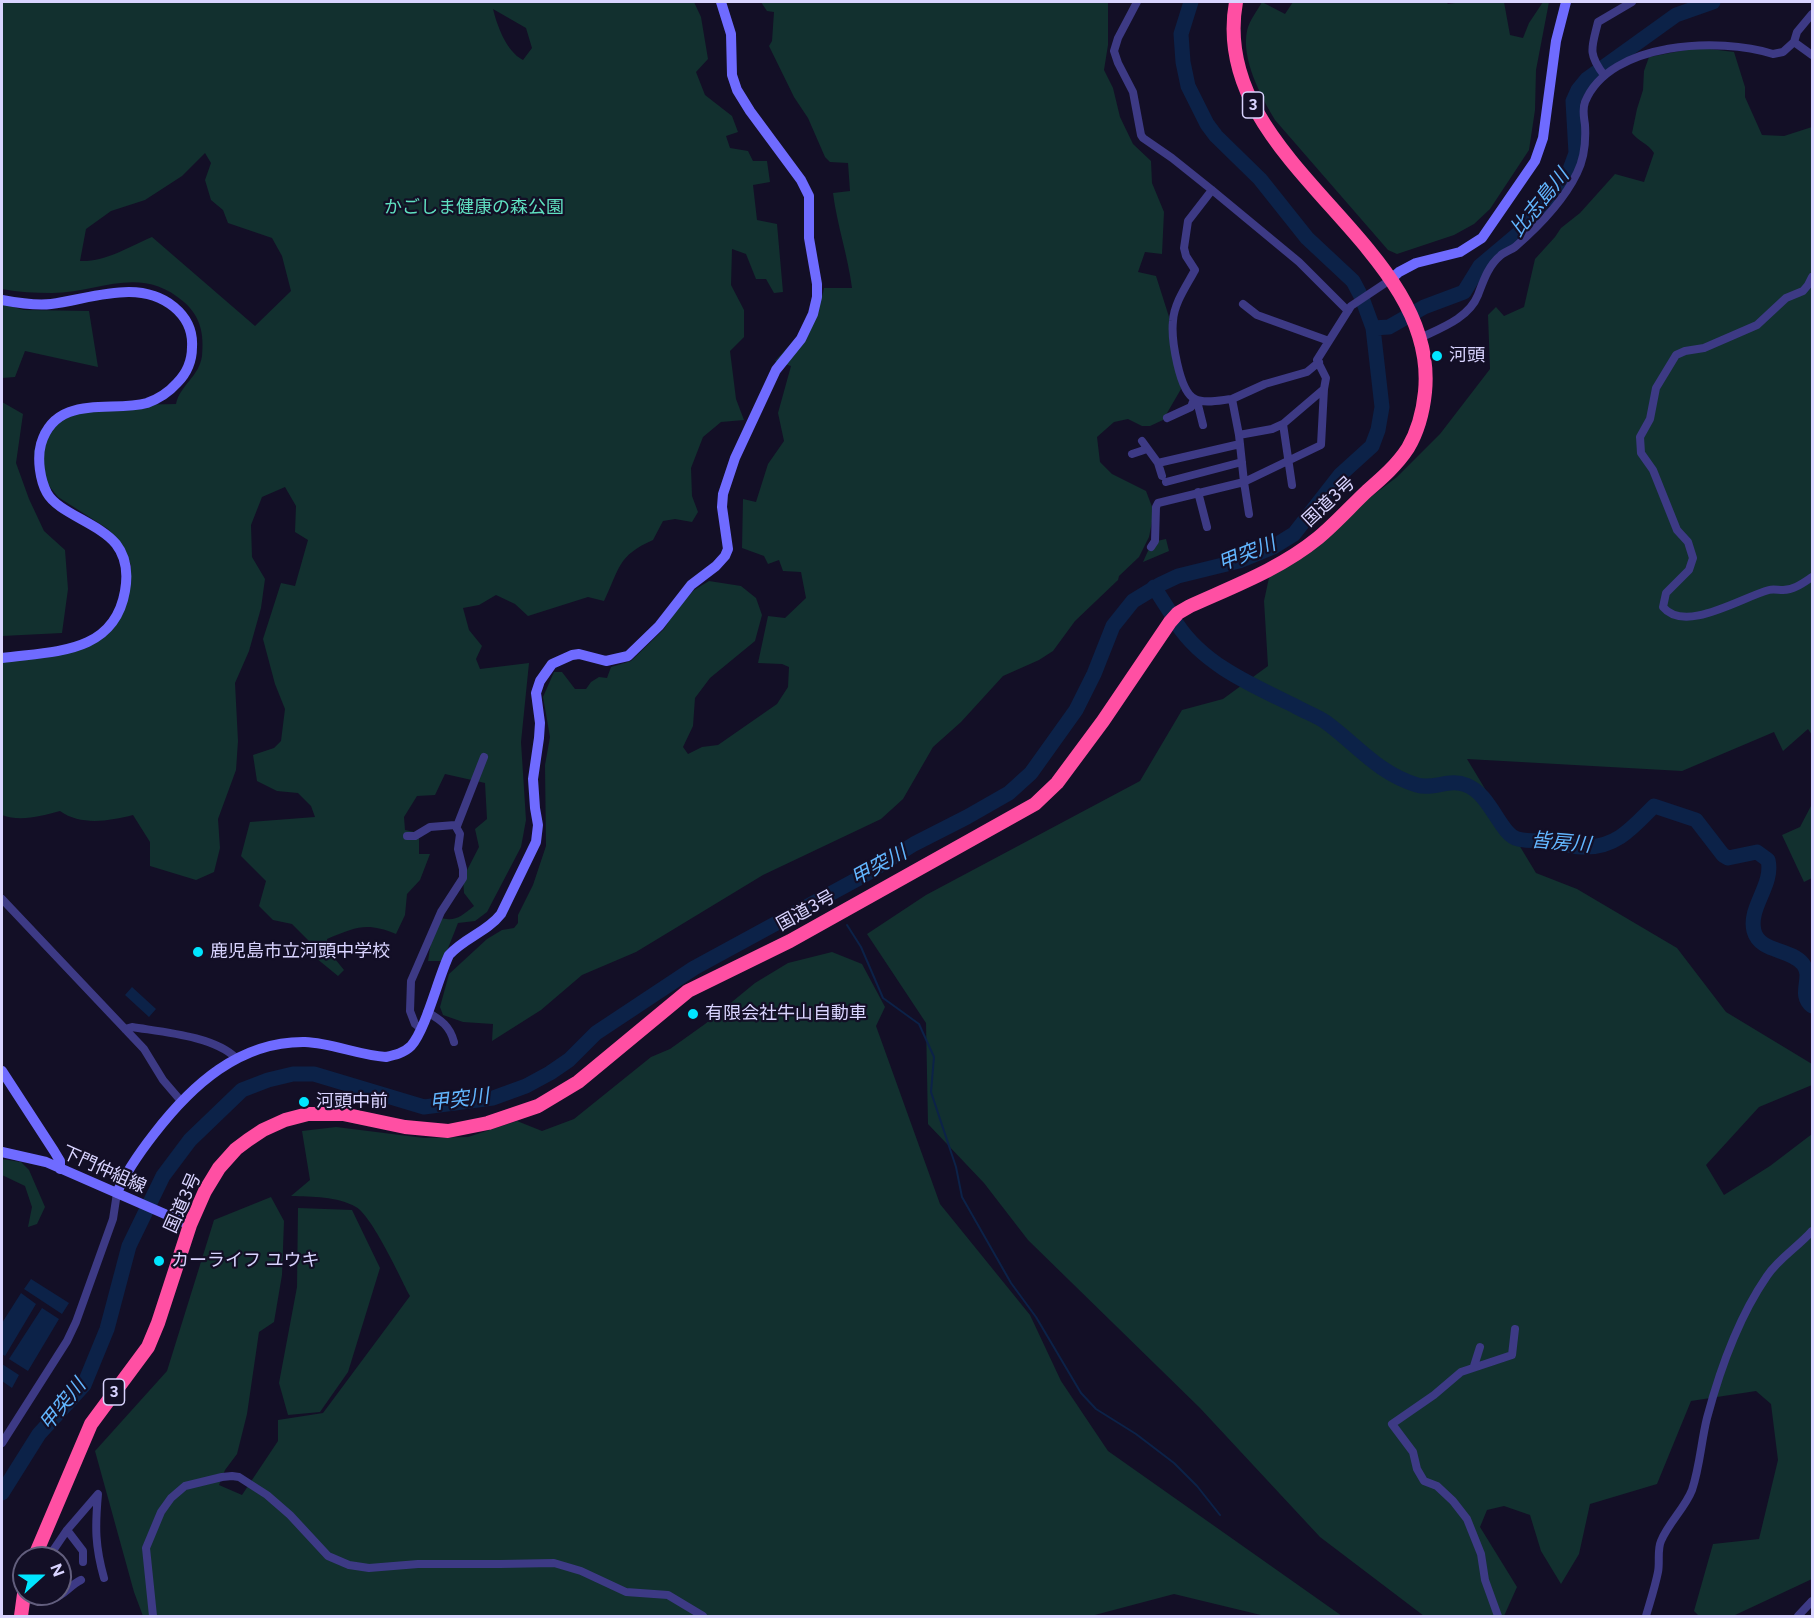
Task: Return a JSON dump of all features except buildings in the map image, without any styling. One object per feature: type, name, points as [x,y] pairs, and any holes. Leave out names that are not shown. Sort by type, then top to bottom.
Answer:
[{"type":"highway","name":"国道3号","points":[[39,1546],[91,1424],[148,1347],[190,1225],[205,1191],[219,1168],[236,1149],[263,1130],[285,1120],[308,1114],[343,1114],[405,1127],[448,1131],[488,1124],[538,1106],[578,1082],[688,991],[790,941],[1035,804],[1057,783],[1178,613],[1266,572],[1306,547],[1325,532],[1397,462],[1414,437],[1424,405],[1425,361],[1420,338],[1406,304],[1385,283],[1380,264],[1317,191],[1269,130],[1252,102],[1241,78],[1235,54],[1233,26],[1236,2]]},
{"type":"street","points":[[2,1443],[67,1341],[76,1322],[113,1219],[122,1180],[142,1149],[181,1101],[206,1078],[236,1058],[270,1046],[306,1042],[386,1057],[397,1055],[410,1047],[427,1012],[449,955],[455,948],[494,922],[501,914],[536,842],[538,825],[533,779],[540,723],[536,693],[540,681],[552,664],[572,655],[579,654],[606,661],[628,656],[659,626],[691,585],[725,556],[728,549],[722,507],[723,494],[735,458],[776,370],[801,339],[813,314],[817,284],[809,238],[809,196],[801,180],[737,90],[732,75],[730,34],[721,2]]},
{"type":"street","points":[[1137,2],[1118,38],[1114,51],[1133,92],[1143,138],[1212,189],[1350,308]]},
{"type":"street","points":[[1151,547],[1155,541],[1158,503],[1244,482],[1321,445],[1326,378],[1317,360],[1350,308],[1400,272],[1416,264],[1460,252],[1482,238],[1535,161],[1543,138],[1556,41],[1566,2]]},
{"type":"street","points":[[1604,75],[1593,61],[1592,46],[1598,22],[1632,2]]},
{"type":"street","points":[[1420,338],[1447,325],[1464,313],[1477,297],[1480,286],[1500,256],[1514,248],[1529,233],[1565,191],[1577,173],[1584,150],[1583,111],[1585,102],[1604,75],[1638,57],[1673,48],[1705,44],[1773,54],[1784,52],[1794,42],[1797,32],[1812,14]]},
{"type":"street","points":[[1794,42],[1812,55]]},
{"type":"street","points":[[1212,189],[1188,221],[1184,248],[1195,270],[1178,302],[1173,320],[1173,343],[1182,381],[1189,396],[1196,400],[1232,399],[1265,384],[1307,372],[1319,362]]},
{"type":"street","points":[[1812,277],[1803,291],[1786,298],[1757,325],[1704,348],[1676,355],[1656,388],[1653,412],[1640,437],[1639,447],[1653,470],[1677,530],[1688,542],[1694,558],[1689,570],[1666,593],[1663,607],[1668,613],[1678,616],[1695,616],[1771,590],[1791,589],[1812,577]]},
{"type":"street","points":[[2,300],[39,305],[111,293],[148,294],[167,302],[182,315],[190,329],[192,349],[184,376],[162,396],[145,403],[86,408],[66,414],[49,427],[39,455],[41,475],[47,493],[57,505],[100,530],[116,544],[126,564],[123,601],[111,626],[104,633],[86,643],[67,649],[2,658]]},
{"type":"street","points":[[1243,304],[1257,315],[1329,341]]},
{"type":"street","points":[[1239,435],[1272,429],[1283,424],[1324,389]]},
{"type":"street","points":[[1232,399],[1250,514]]},
{"type":"street","points":[[1167,418],[1191,407],[1196,400]]},
{"type":"street","points":[[1196,400],[1203,425]]},
{"type":"street","points":[[1283,424],[1292,485]]},
{"type":"street","points":[[1142,441],[1158,463],[1164,479],[1242,462]]},
{"type":"street","points":[[1158,463],[1240,444]]},
{"type":"street","points":[[1132,454],[1148,449]]},
{"type":"street","points":[[1198,492],[1208,527]]},
{"type":"street","points":[[420,1028],[415,1024],[410,1011],[411,981],[441,912],[463,878],[464,869],[458,849],[460,834],[457,826],[484,757]]},
{"type":"street","points":[[406,836],[415,836],[436,826],[457,826]]},
{"type":"street","points":[[2,899],[144,1049],[163,1080],[181,1101]]},
{"type":"street","points":[[427,1012],[444,1023],[451,1031],[454,1042]]},
{"type":"street","points":[[125,1029],[132,1027],[199,1039],[229,1052],[236,1058]]},
{"type":"street","points":[[2,1071],[60,1161],[60,1169]]},
{"type":"street","name":"下門仲組線","points":[[2,1152],[46,1162],[190,1225]]},
{"type":"street","points":[[1646,1617],[1658,1572],[1660,1543],[1668,1525],[1691,1492],[1701,1458],[1706,1420],[1725,1362],[1747,1307],[1768,1274],[1812,1231]]},
{"type":"street","points":[[1498,1617],[1485,1580],[1481,1554],[1467,1519],[1437,1486],[1424,1481],[1417,1469],[1413,1452],[1392,1424],[1434,1395],[1461,1371],[1512,1355],[1515,1329]]},
{"type":"street","points":[[1474,1366],[1480,1347]]},
{"type":"street","points":[[153,1617],[146,1548],[161,1512],[171,1498],[185,1486],[232,1476],[239,1477],[267,1495],[290,1515],[328,1556],[348,1565],[369,1568],[418,1564],[554,1563],[581,1571],[626,1592],[668,1595],[703,1617]]},
{"type":"street","points":[[56,1546],[98,1494],[95,1531],[98,1556],[105,1578]]},
{"type":"street","points":[[67,1530],[83,1551],[83,1563]]},
{"type":"street","points":[[72,1586],[81,1580]]},
{"type":"street","points":[[1798,1617],[1812,1601]]},
{"type":"green space","name":"かごしま健康の森公園","points":[[2,2],[694,2],[701,17],[708,59],[696,72],[705,95],[732,116],[738,132],[726,136],[730,148],[748,151],[753,161],[767,161],[770,182],[753,185],[757,220],[777,224],[783,292],[774,293],[766,279],[756,279],[746,254],[732,249],[731,285],[744,310],[744,337],[730,351],[736,399],[744,420],[721,422],[703,437],[691,468],[692,496],[698,512],[692,522],[675,519],[663,521],[653,540],[632,552],[621,564],[604,601],[588,597],[528,616],[515,604],[496,595],[479,605],[463,608],[469,630],[482,646],[476,659],[480,669],[529,663],[521,742],[526,820],[521,847],[487,912],[475,921],[458,923],[443,961],[428,961],[435,916],[447,919],[456,918],[474,906],[464,893],[463,878],[479,847],[475,829],[487,819],[485,783],[445,774],[435,795],[417,796],[404,817],[405,830],[419,833],[419,854],[430,854],[420,880],[407,894],[405,915],[396,934],[377,928],[362,927],[327,939],[327,949],[344,970],[338,976],[316,958],[315,947],[292,924],[273,920],[259,906],[266,881],[241,856],[250,822],[315,817],[311,806],[298,793],[277,791],[257,781],[253,755],[274,748],[281,741],[285,709],[275,684],[263,639],[281,583],[295,586],[308,540],[295,532],[296,506],[285,487],[262,497],[251,525],[252,557],[265,579],[261,608],[249,651],[235,683],[238,741],[236,770],[218,819],[220,848],[214,872],[196,880],[150,866],[150,842],[133,815],[95,821],[77,819],[60,811],[24,818],[2,815],[2,655],[72,644],[90,638],[105,626],[129,593],[131,565],[122,546],[108,529],[58,497],[36,470],[34,451],[41,430],[53,418],[80,406],[176,404],[181,391],[200,363],[202,333],[198,320],[184,302],[152,284],[120,283],[52,293],[2,289]],"holes":[[[493,9],[526,28],[532,48],[523,60],[507,44]],[[205,153],[211,163],[205,180],[211,200],[223,210],[228,223],[272,238],[282,256],[291,291],[255,326],[152,237],[108,256],[80,261],[86,229],[111,211],[145,200],[182,176]]]},
{"type":"green space","points":[[761,2],[1108,2],[1108,45],[1104,70],[1113,88],[1120,117],[1133,144],[1151,161],[1152,183],[1164,212],[1162,254],[1145,252],[1138,272],[1156,276],[1170,320],[1181,389],[1163,420],[1150,426],[1142,426],[1128,419],[1114,422],[1097,437],[1100,462],[1112,474],[1146,491],[1154,512],[1149,537],[1139,557],[1075,621],[1053,651],[1003,676],[961,722],[933,747],[903,799],[881,819],[763,875],[636,952],[582,975],[541,1010],[492,1041],[493,1024],[463,1022],[443,1015],[440,1007],[449,974],[487,939],[502,930],[514,928],[533,885],[546,846],[545,765],[550,737],[543,697],[554,672],[562,672],[575,689],[586,689],[599,677],[607,678],[611,667],[631,661],[664,629],[677,609],[694,590],[709,581],[741,586],[756,598],[762,615],[755,641],[710,678],[695,698],[693,726],[683,747],[688,754],[702,747],[718,745],[777,704],[788,687],[789,667],[782,664],[758,663],[768,616],[785,618],[806,598],[801,572],[783,571],[779,560],[768,564],[764,556],[742,548],[743,499],[756,502],[768,464],[784,441],[778,413],[791,366],[775,361],[811,317],[824,288],[852,288],[833,193],[850,191],[848,163],[830,162],[825,157],[808,118],[794,97],[769,46],[772,41],[774,12],[767,11]]},
{"type":"green space","points":[[1262,2],[1285,14],[1293,2],[1446,2],[1448,4],[1504,2],[1510,35],[1523,38],[1529,23],[1543,2],[1549,2],[1536,70],[1535,110],[1529,150],[1490,209],[1474,224],[1454,235],[1397,254],[1388,250],[1275,120],[1264,100],[1250,65],[1246,42],[1249,24]]},
{"type":"green space","points":[[1691,49],[1734,52],[1745,87],[1745,97],[1762,135],[1784,136],[1812,127],[1812,735],[1808,729],[1783,751],[1774,732],[1682,771],[1467,759],[1536,873],[1577,889],[1677,948],[1726,1012],[1812,1064],[1812,1085],[1759,1107],[1706,1165],[1724,1195],[1770,1166],[1812,1134],[1812,1579],[1733,1616],[1699,1616],[1694,1611],[1713,1544],[1759,1539],[1778,1460],[1771,1404],[1756,1391],[1691,1401],[1657,1484],[1590,1504],[1579,1554],[1561,1584],[1541,1551],[1530,1515],[1504,1506],[1487,1510],[1480,1527],[1517,1587],[1504,1616],[1424,1616],[1320,1537],[1200,1408],[1028,1240],[984,1183],[928,1124],[926,1023],[867,934],[926,895],[1140,781],[1182,710],[1223,699],[1268,666],[1264,601],[1270,573],[1397,477],[1440,434],[1490,369],[1488,315],[1496,307],[1504,316],[1524,307],[1535,259],[1561,228],[1580,213],[1615,174],[1644,182],[1654,153],[1632,133],[1643,90],[1644,71],[1649,57]]},
{"type":"green space","points":[[2,304],[24,310],[89,311],[98,367],[25,351],[15,377],[2,378]]},
{"type":"green space","points":[[2,402],[23,414],[16,463],[44,531],[65,550],[68,589],[62,633],[2,636]]},
{"type":"green space","points":[[1166,539],[1169,551],[1143,562],[1152,542]]},
{"type":"green space","points":[[1812,804],[1812,878],[1804,882],[1782,835],[1800,827]]},
{"type":"green space","points":[[832,952],[862,964],[885,1007],[876,1026],[940,1204],[1030,1315],[1061,1381],[1108,1451],[1342,1616],[1265,1616],[1174,1594],[1091,1616],[143,1616],[134,1592],[95,1451],[167,1371],[214,1220],[271,1197],[284,1221],[282,1275],[274,1322],[259,1332],[247,1414],[237,1454],[225,1470],[219,1485],[242,1495],[278,1441],[278,1420],[323,1413],[410,1296],[370,1222],[356,1207],[333,1199],[291,1196],[310,1180],[302,1131],[336,1127],[424,1138],[468,1137],[517,1121],[542,1131],[574,1119],[651,1057],[670,1049],[755,983],[788,963]]},
{"type":"green space","points":[[2,1159],[21,1162],[29,1170],[45,1207],[37,1224],[28,1227],[32,1207],[25,1186],[2,1175]]},
{"type":"green space","points":[[298,1208],[352,1210],[380,1268],[348,1372],[320,1412],[288,1415],[279,1383],[297,1287]]},
{"type":"water","points":[[132,987],[156,1009],[149,1017],[125,995]]},
{"type":"water","points":[[31,1279],[69,1303],[62,1314],[24,1289]]},
{"type":"water","points":[[21,1293],[36,1304],[5,1356],[2,1354],[2,1323]]},
{"type":"water","points":[[42,1308],[59,1319],[28,1371],[9,1359]]},
{"type":"water","points":[[2,1364],[19,1375],[12,1388],[2,1381]]},
{"type":"waterway","name":"甲突川","points":[[2,1493],[39,1434],[84,1385],[107,1329],[129,1246],[163,1176],[190,1140],[242,1090],[293,1074],[314,1074],[424,1107],[493,1098],[526,1086],[550,1073],[569,1060],[596,1033],[694,968],[1009,793],[1031,773],[1076,710],[1094,674],[1113,626],[1133,601],[1178,576],[1239,561],[1273,547],[1294,534],[1340,475],[1372,446],[1378,430],[1382,407],[1373,328],[1362,298],[1353,281],[1307,238],[1260,179],[1216,136],[1207,124],[1188,86],[1183,62],[1181,34],[1191,2]]},
{"type":"waterway","name":"比志島川","points":[[1373,328],[1389,327],[1424,307],[1464,292],[1480,266],[1518,234],[1560,186],[1569,172],[1576,153],[1573,101],[1587,79],[1676,15],[1713,2]]},
{"type":"waterway","name":"皆房川","points":[[1154,587],[1170,612]]},
{"type":"waterway","name":"皆房川","points":[[1177,624],[1188,638],[1215,662],[1246,682],[1323,721],[1369,758],[1403,780],[1423,786],[1460,783],[1475,790],[1489,805],[1506,830],[1518,839],[1555,841],[1577,847],[1607,844],[1624,834],[1654,806],[1696,820],[1723,855],[1728,858],[1757,852],[1768,860],[1769,869],[1765,887],[1754,913],[1754,931],[1762,943],[1791,955],[1803,964],[1807,974],[1806,996],[1812,1006]]},
{"type":"waterway","points":[[847,925],[861,947],[883,998],[919,1024],[934,1057],[931,1092],[956,1167],[962,1197],[1011,1283],[1036,1317],[1081,1393],[1096,1409],[1136,1434],[1174,1463],[1197,1486],[1220,1515]]},
{"type":"place","name":"河頭","points":[[1437,356]]},
{"type":"place","name":"鹿児島市立河頭中学校","points":[[198,952]]},
{"type":"place","name":"有限会社牛山自動車","points":[[693,1014]]},
{"type":"place","name":"河頭中前","points":[[304,1102]]},
{"type":"place","name":"カーライフ ユウキ","points":[[159,1261]]}]
